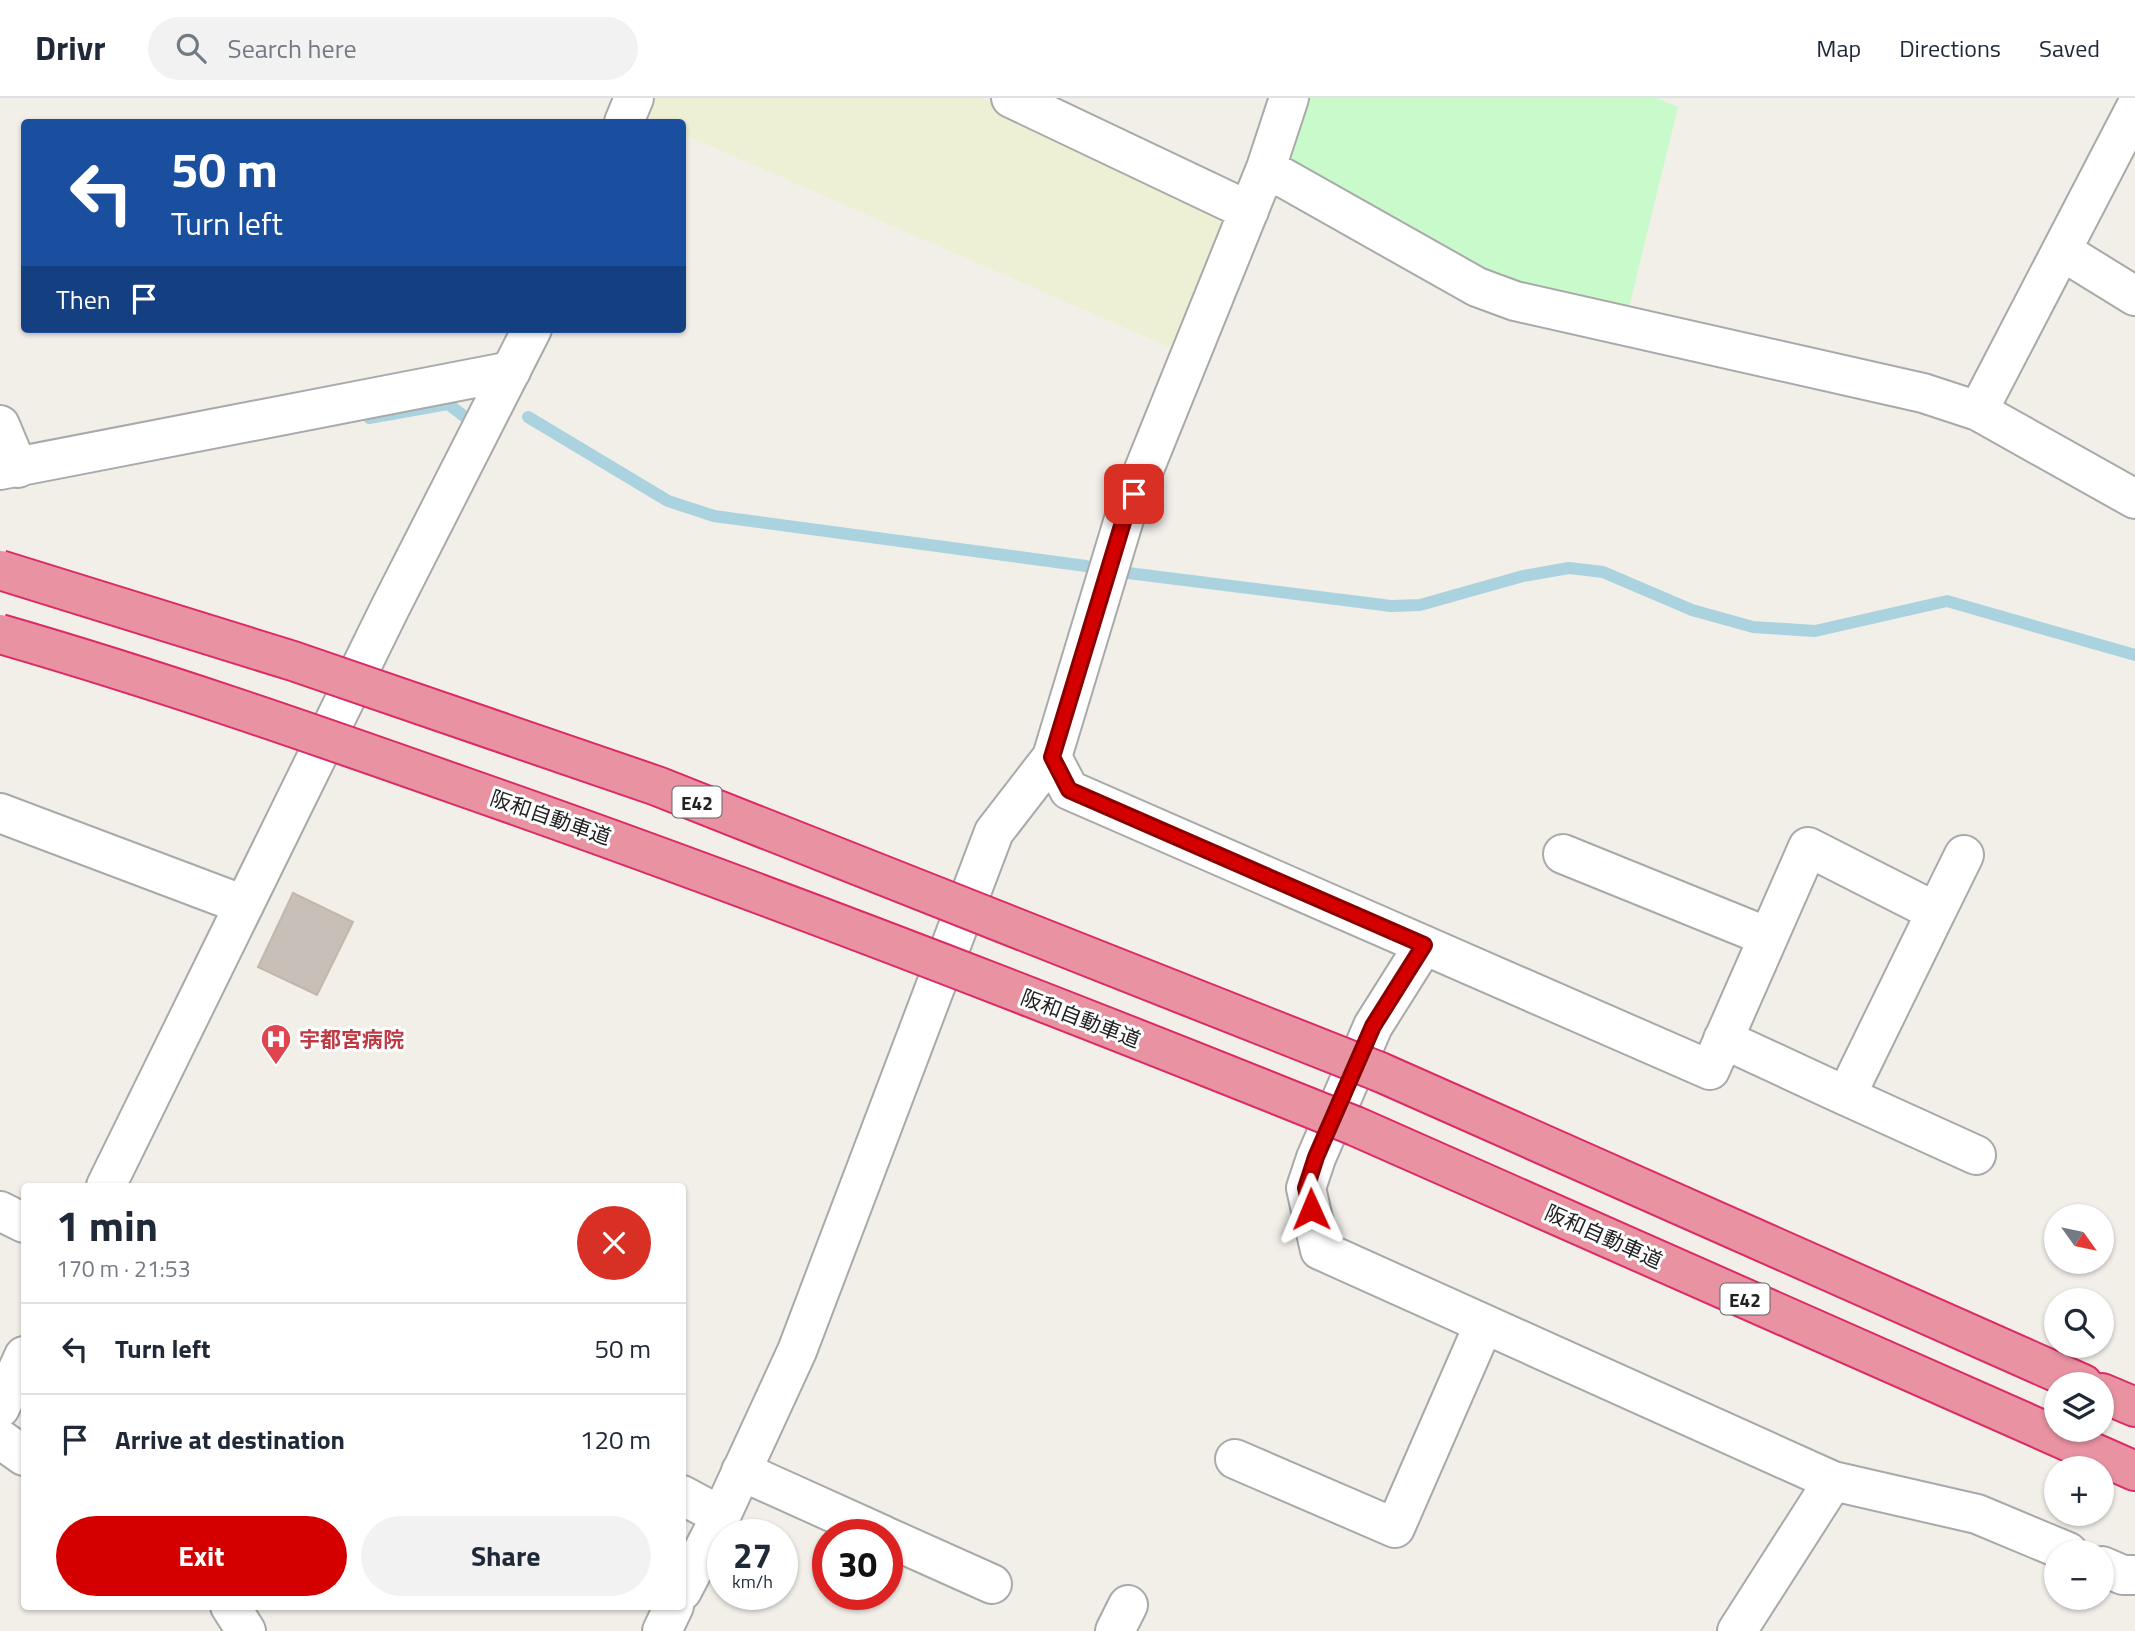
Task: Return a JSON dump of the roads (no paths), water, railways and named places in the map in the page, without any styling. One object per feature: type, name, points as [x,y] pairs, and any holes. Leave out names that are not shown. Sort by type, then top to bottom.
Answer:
[{"type":"highway","name":"E42","points":[[0,570],[293,661],[657,786],[1380,1072],[2056,1372]]},
{"type":"highway","name":"阪和自動車道","points":[[0,634],[103,664],[274,720],[638,848],[1177,1055],[1355,1126],[2135,1471]]},
{"type":"highway","points":[[2114,1398],[2135,1408]]},
{"type":"street","points":[[625,119],[634,98]]},
{"type":"street","points":[[1011,98],[1067,110],[1249,211]]},
{"type":"street","points":[[686,1583],[721,1516],[797,1351],[994,832],[1052,757],[1124,519],[1266,168],[1289,98]]},
{"type":"street","points":[[1978,411],[2135,109]]},
{"type":"street","points":[[1266,168],[1477,288],[1515,301],[1923,393],[1978,411],[2135,499]]},
{"type":"street","points":[[2062,251],[2135,296]]},
{"type":"street","points":[[107,1183],[390,608],[530,333]]},
{"type":"street","points":[[0,425],[9,469],[511,371]]},
{"type":"street","points":[[1052,757],[1069,790],[1710,1070],[1808,847],[1936,912]]},
{"type":"street","points":[[0,813],[244,905]]},
{"type":"street","points":[[1563,855],[1768,937]]},
{"type":"street","points":[[1846,1096],[1964,855]]},
{"type":"street","points":[[1424,945],[1373,1026],[1316,1157],[1306,1188],[1320,1250],[1833,1481],[1977,1514],[2044,1542]]},
{"type":"street","points":[[1723,1039],[1976,1155]]},
{"type":"street","points":[[0,1211],[21,1222]]},
{"type":"street","points":[[1235,1459],[1395,1528],[1484,1324]]},
{"type":"street","points":[[0,1408],[21,1362]]},
{"type":"street","points":[[0,1439],[21,1454]]},
{"type":"street","points":[[741,1471],[847,1519]]},
{"type":"street","points":[[1737,1631],[1833,1481]]},
{"type":"street","points":[[686,1497],[721,1516]]},
{"type":"street","points":[[903,1544],[992,1584]]},
{"type":"street","points":[[2114,1571],[2123,1575],[2135,1575]]},
{"type":"street","points":[[233,1610],[246,1631]]},
{"type":"street","points":[[662,1631],[672,1610]]},
{"type":"waterway","points":[[369,418],[448,404],[469,420]]},
{"type":"waterway","points":[[528,417],[668,501],[714,516],[1086,566]]},
{"type":"waterway","points":[[1128,573],[1391,606],[1420,605],[1523,576],[1569,568],[1603,572],[1692,610],[1753,627],[1815,631],[1947,601],[2135,655]]},
{"type":"place","name":"宇都宮病院","points":[[276,1066]]}]
